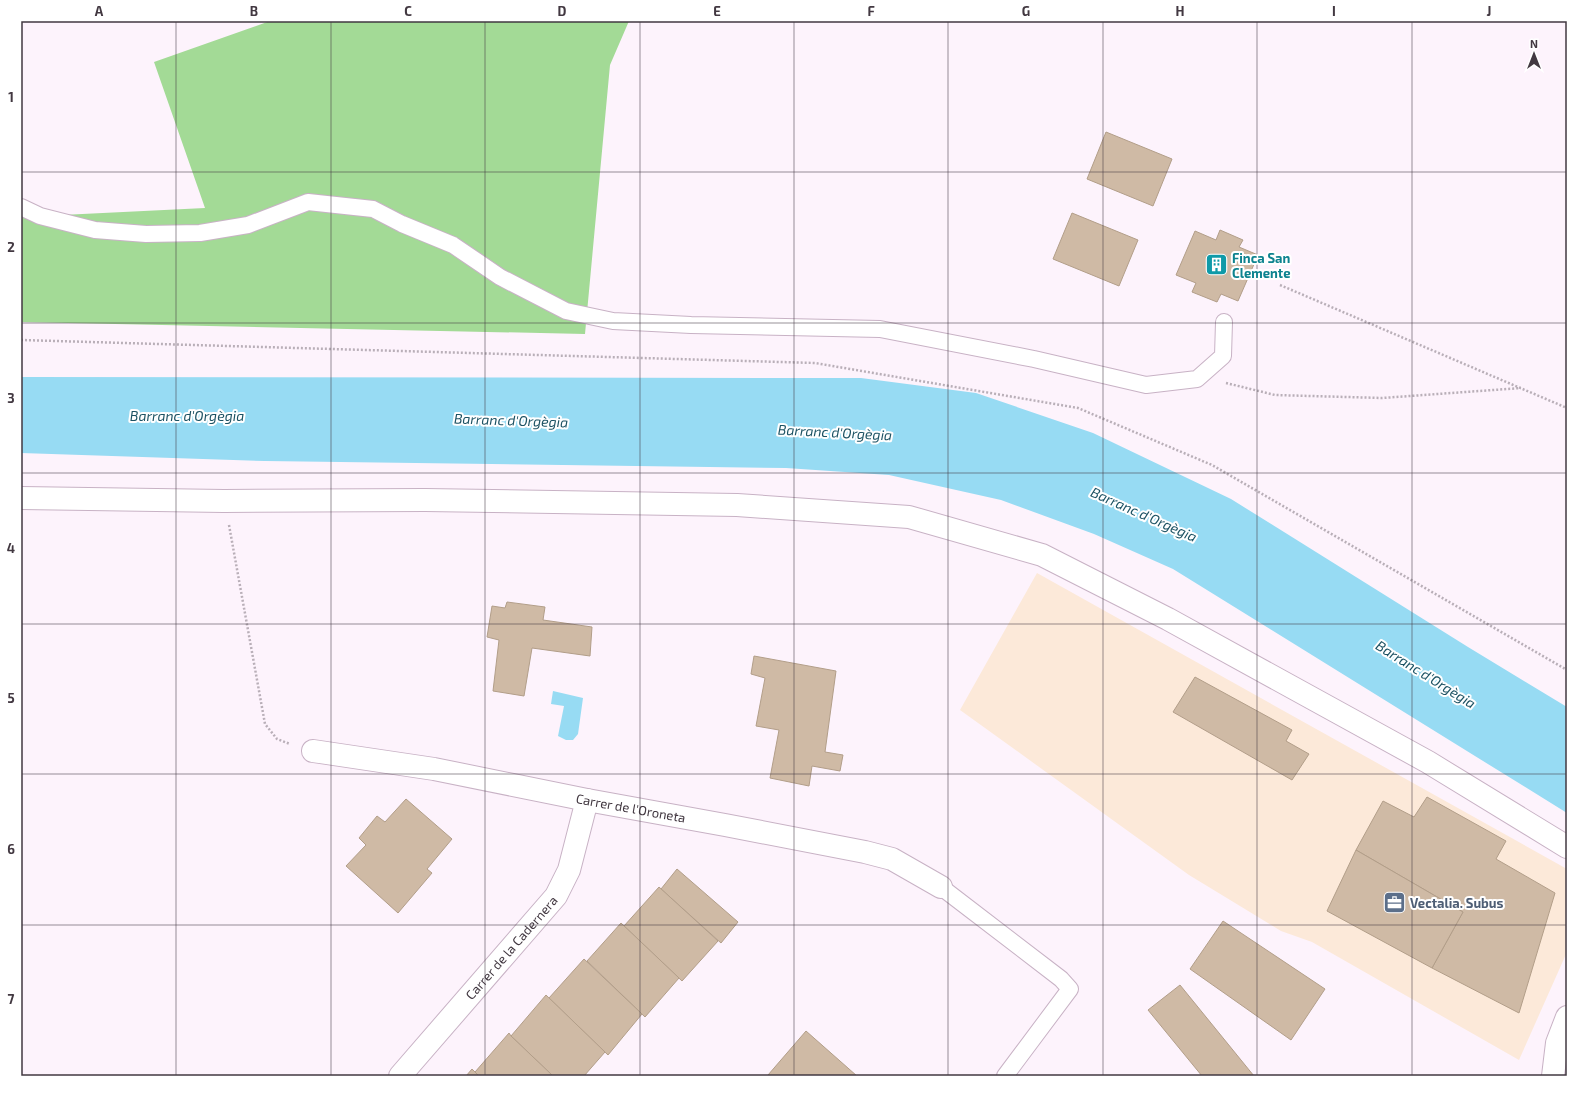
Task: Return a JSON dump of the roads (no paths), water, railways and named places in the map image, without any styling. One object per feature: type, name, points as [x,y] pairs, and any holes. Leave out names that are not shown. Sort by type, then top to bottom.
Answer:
[{"type":"street","points":[[21,498],[224,501],[425,500],[737,505],[909,517],[1042,555],[1168,619],[1422,759],[1567,847]]},
{"type":"street","name":"Carrer de l'Oroneta","points":[[314,751],[434,769],[587,800],[865,852],[892,859],[941,887]]},
{"type":"street","name":"Carrer de la Cadernera","points":[[400,1076],[556,896],[569,870],[587,800]]},
{"type":"street","points":[[1553,1076],[1557,1043],[1567,1017]]},
{"type":"lane","points":[[21,207],[40,216],[95,230],[146,234],[200,233],[248,225],[308,202],[373,209],[402,224],[453,245],[500,277],[566,311],[613,321],[684,325],[880,329],[1034,359],[1146,385],[1197,379],[1223,356],[1224,322]]},
{"type":"lane","points":[[941,887],[1061,979],[1070,989],[1004,1076]]},
{"type":"lane","points":[[1544,1076],[1557,1043]]},
{"type":"water","name":"Barranc d'Orgègia","points":[[21,377],[861,378],[976,393],[1093,433],[1231,499],[1567,707],[1567,813],[1173,569],[1094,534],[1001,500],[889,475],[786,468],[265,461],[21,453]]},
{"type":"water","points":[[553,691],[583,698],[578,734],[573,740],[566,740],[558,736],[564,706],[551,704]]},
{"type":"place","name":"Finca San Clemente","points":[[1217,265]]},
{"type":"place","name":"Vectalia. Subus","points":[[1395,903]]}]
